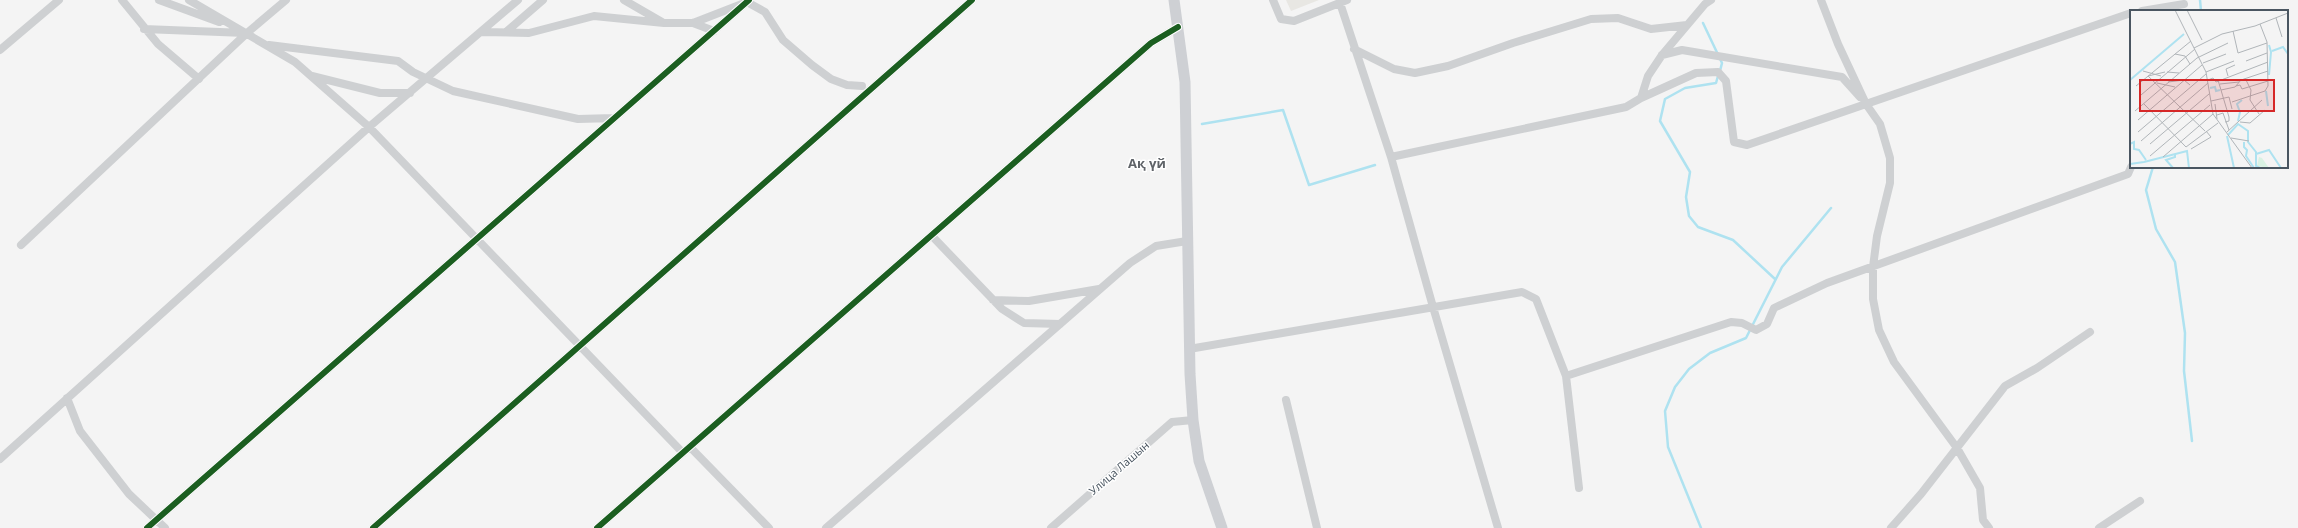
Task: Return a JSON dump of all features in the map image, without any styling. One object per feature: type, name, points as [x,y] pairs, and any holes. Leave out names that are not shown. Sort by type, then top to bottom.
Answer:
[{"type":"main road","points":[[1174,0],[1185,82],[1189,349],[1193,420],[1199,461],[1222,528]]},
{"type":"street","points":[[0,50],[59,0]]},
{"type":"street","points":[[122,0],[144,29],[158,44],[199,79]]},
{"type":"street","points":[[159,0],[247,33]]},
{"type":"street","points":[[189,0],[295,62],[369,127],[683,453]]},
{"type":"street","points":[[22,244],[247,33],[286,0]]},
{"type":"street","points":[[0,458],[369,127],[429,78],[518,0]]},
{"type":"street","points":[[506,32],[543,0]]},
{"type":"street","points":[[624,0],[664,23]]},
{"type":"street","points":[[372,528],[580,347],[972,0]]},
{"type":"street","points":[[1273,0],[1281,20],[1294,20],[1344,1],[1354,48],[1391,157],[1433,307],[1498,528]]},
{"type":"street","points":[[1641,98],[1648,76],[1662,55],[1705,4],[1711,0]]},
{"type":"street","points":[[1821,0],[1838,44],[1866,104]]},
{"type":"street","points":[[693,23],[748,1]]},
{"type":"street","points":[[147,528],[748,1]]},
{"type":"street","points":[[748,1],[765,12],[783,40],[831,80],[847,85],[862,86]]},
{"type":"street","points":[[2149,10],[2184,5]]},
{"type":"street","points":[[1391,157],[1626,107],[1641,98],[1696,73],[1718,72],[1726,81],[1734,142],[1747,145],[2130,13]]},
{"type":"street","points":[[481,32],[529,33],[594,16],[664,23],[693,23],[714,31]]},
{"type":"street","points":[[1354,48],[1394,69],[1415,73],[1448,66],[1512,42],[1591,20],[1618,18],[1651,29],[1687,25]]},
{"type":"street","points":[[597,528],[1151,43],[1178,27]]},
{"type":"street","points":[[144,29],[247,33]]},
{"type":"street","points":[[266,44],[398,61],[413,72],[429,78],[453,91],[578,119],[614,118]]},
{"type":"street","points":[[1662,55],[1682,50],[1842,77],[1866,104],[1880,124],[1890,158],[1890,183],[1877,236],[1873,266],[1873,299],[1879,330],[1894,362],[1957,448],[1980,488],[1983,520],[1989,528]]},
{"type":"street","points":[[309,75],[380,93],[410,93]]},
{"type":"street","points":[[1566,376],[1731,322],[1742,323],[1756,330],[1767,324],[1774,308],[1827,283],[2128,174],[2131,168]]},
{"type":"street","points":[[932,236],[1002,310],[1024,323],[1060,324]]},
{"type":"street","points":[[826,528],[1130,263],[1156,246],[1187,241]]},
{"type":"street","points":[[993,300],[1029,301],[1101,289]]},
{"type":"street","points":[[1189,349],[1522,292],[1536,299],[1566,376],[1579,488]]},
{"type":"street","points":[[1890,528],[1921,494],[2005,386],[2037,368],[2090,332]]},
{"type":"street","points":[[67,398],[80,431],[129,494],[165,528]]},
{"type":"street","points":[[1286,400],[1317,528]]},
{"type":"street","name":"Улица Лашын","points":[[1051,528],[1172,422],[1193,420]]},
{"type":"street","points":[[690,447],[769,528]]},
{"type":"street","points":[[2099,528],[2140,501]]},
{"type":"shaded area","points":[[1286,0],[1319,0],[1291,11]]},
{"type":"waterway","points":[[2200,0],[2201,10]]},
{"type":"waterway","points":[[1703,23],[1722,63],[1720,71]]},
{"type":"waterway","points":[[1718,76],[1716,83],[1685,88],[1665,99],[1660,121],[1690,172],[1686,197],[1689,216],[1698,227],[1733,240],[1775,279]]},
{"type":"waterway","points":[[1202,124],[1283,110],[1309,185],[1375,165]]},
{"type":"waterway","points":[[2153,168],[2146,190],[2156,229],[2175,262],[2185,333],[2184,371],[2192,441]]},
{"type":"waterway","points":[[1701,528],[1668,447],[1665,411],[1675,387],[1689,369],[1710,353],[1746,338],[1782,267],[1831,208]]},
{"type":"cycle path","points":[[147,528],[749,0]]},
{"type":"cycle path","points":[[373,528],[972,0]]},
{"type":"cycle path","points":[[597,528],[1151,43],[1178,27]]},
{"type":"district","name":"Ақ үй","points":[[1147,163]]}]
